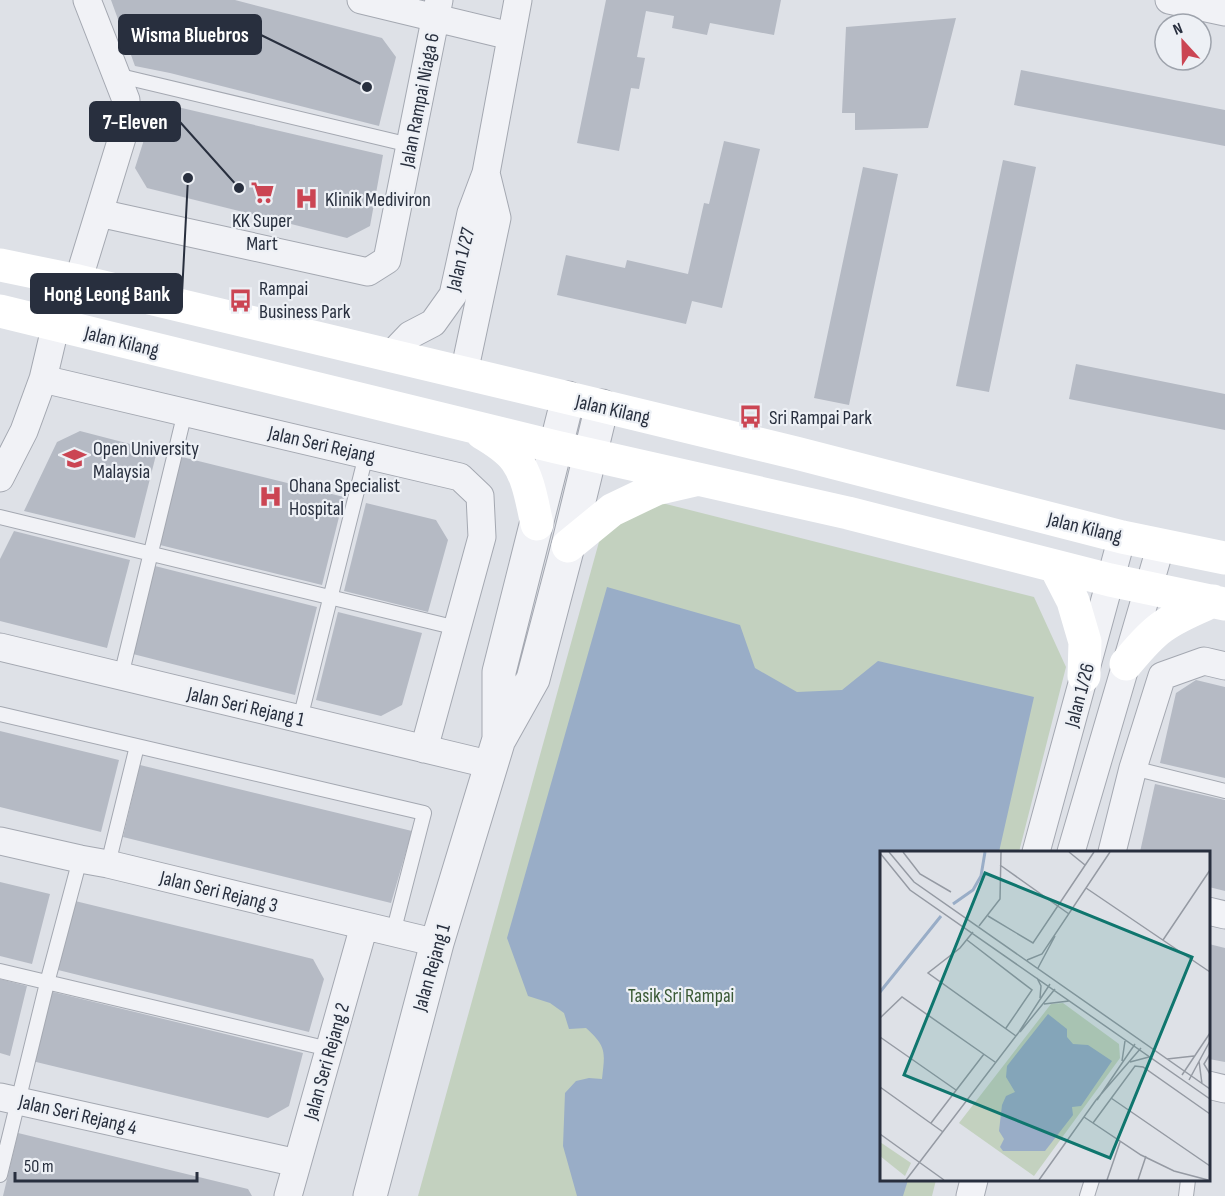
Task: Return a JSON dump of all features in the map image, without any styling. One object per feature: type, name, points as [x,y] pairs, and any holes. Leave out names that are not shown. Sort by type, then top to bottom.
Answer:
[{"type":"main road","name":"Jalan Kilang","points":[[0,265],[78,281],[796,453],[1122,537],[1225,558]]},
{"type":"main road","name":"Jalan Kilang","points":[[0,310],[556,447],[848,513],[1110,580],[1219,602]]},
{"type":"main road","points":[[471,426],[497,442],[516,459],[526,481],[537,524]]},
{"type":"main road","points":[[568,546],[612,510],[656,489],[699,479]]},
{"type":"main road","points":[[1055,566],[1073,601],[1085,642],[1084,676]]},
{"type":"main road","points":[[1126,664],[1161,627],[1180,616],[1219,602]]},
{"type":"street","points":[[78,281],[126,125],[126,100],[87,0]]},
{"type":"street","points":[[361,0],[437,9],[510,36]]},
{"type":"street","name":"Jalan 1/27","points":[[390,356],[410,335],[433,323],[453,296],[471,213],[486,173],[518,0]]},
{"type":"street","points":[[1169,0],[1225,12]]},
{"type":"street","name":"Jalan Rampai Niaga 6","points":[[99,213],[368,272],[387,260],[437,9]]},
{"type":"street","name":"Jalan 1/27","points":[[464,374],[497,218],[486,173]]},
{"type":"street","points":[[0,478],[24,431],[43,379],[56,324]]},
{"type":"street","name":"Jalan Seri Rejang","points":[[43,379],[460,477],[480,496],[482,537],[424,749]]},
{"type":"street","name":"Jalan Rejang 1","points":[[495,752],[499,672],[568,398]]},
{"type":"street","name":"Jalan Rejang 1","points":[[370,1196],[437,943],[495,752],[533,679],[602,406]]},
{"type":"street","name":"Jalan 1/26","points":[[1036,851],[1122,537]]},
{"type":"street","name":"Jalan 1/26","points":[[1071,851],[1161,545]]},
{"type":"street","name":"Jalan Seri Rejang 1","points":[[0,647],[424,749],[495,752]]},
{"type":"street","points":[[1112,851],[1133,768],[1162,676],[1204,661],[1225,666]]},
{"type":"street","name":"Jalan Seri Rejang 3","points":[[0,841],[108,864],[437,943]]},
{"type":"street","points":[[1210,911],[1225,915]]},
{"type":"street","name":"Jalan Seri Rejang 2","points":[[288,1196],[364,926]]},
{"type":"street","points":[[1210,1085],[1225,1089]]},
{"type":"street","name":"Jalan Seri Rejang 4","points":[[9,1099],[297,1163]]},
{"type":"street","points":[[970,1196],[974,1181]]},
{"type":"lane","points":[[116,75],[410,145]]},
{"type":"lane","points":[[121,676],[185,412]]},
{"type":"lane","points":[[300,719],[366,455]]},
{"type":"lane","points":[[0,517],[457,628]]},
{"type":"lane","points":[[0,714],[424,813],[393,933]]},
{"type":"lane","points":[[108,864],[137,746]]},
{"type":"lane","points":[[1133,768],[1225,790]]},
{"type":"lane","points":[[0,1175],[9,1099],[47,983],[80,859]]},
{"type":"lane","points":[[0,971],[329,1049]]},
{"type":"lane","points":[[1087,1196],[1091,1181]]},
{"type":"lane","points":[[1186,1196],[1188,1181]]},
{"type":"green space","name":"Tasik Sri Rampai","points":[[662,503],[1034,597],[1066,667],[1019,851],[880,851],[880,1181],[936,1181],[932,1196],[418,1196],[602,531]]},
{"type":"water","name":"Tasik Sri Rampai","points":[[607,587],[740,625],[755,668],[797,692],[842,690],[878,661],[1034,697],[999,851],[880,851],[880,1181],[908,1181],[903,1196],[577,1196],[563,1146],[565,1093],[576,1081],[589,1078],[602,1079],[603,1050],[598,1040],[586,1028],[569,1029],[564,1013],[550,1003],[528,996],[507,938]]},
{"type":"building","points":[[111,0],[235,0],[382,38],[396,57],[379,126],[135,66]]},
{"type":"building","points":[[606,0],[781,0],[774,35],[710,23],[707,35],[672,28],[674,16],[646,11],[637,57],[645,58],[639,89],[631,88],[619,151],[577,143]]},
{"type":"building","points":[[956,18],[928,128],[855,130],[855,113],[842,113],[846,27]]},
{"type":"building","points":[[1021,70],[1225,110],[1225,146],[1014,105]]},
{"type":"building","points":[[156,102],[383,155],[370,226],[347,238],[147,188],[135,168]]},
{"type":"building","points":[[724,141],[760,149],[722,308],[692,301],[686,324],[557,295],[566,255],[625,268],[627,260],[688,274],[704,203],[709,204]]},
{"type":"building","points":[[1003,160],[1036,167],[989,392],[956,386]]},
{"type":"building","points":[[863,167],[898,174],[849,405],[814,398]]},
{"type":"building","points":[[1076,364],[1225,394],[1225,430],[1069,399]]},
{"type":"building","points":[[80,431],[157,451],[135,538],[24,511],[57,442]]},
{"type":"building","points":[[178,456],[344,497],[322,585],[156,544]]},
{"type":"building","points":[[366,503],[436,520],[448,540],[428,612],[344,591]]},
{"type":"building","points":[[14,531],[130,560],[107,648],[0,621],[0,559]]},
{"type":"building","points":[[151,565],[317,607],[295,695],[129,653]]},
{"type":"building","points":[[338,612],[422,633],[402,705],[381,716],[316,700]]},
{"type":"building","points":[[1196,680],[1225,687],[1225,778],[1160,763],[1176,693]]},
{"type":"building","points":[[0,731],[119,760],[101,832],[0,807]]},
{"type":"building","points":[[140,765],[412,831],[391,903],[123,837]]},
{"type":"building","points":[[1155,784],[1225,800],[1225,891],[1210,887],[1210,851],[1140,851]]},
{"type":"building","points":[[0,882],[50,894],[32,964],[0,956]]},
{"type":"building","points":[[71,900],[313,959],[324,979],[309,1032],[54,969]]},
{"type":"building","points":[[1210,944],[1225,948],[1225,1062],[1210,1059]]},
{"type":"building","points":[[0,979],[27,986],[10,1056],[0,1053]]},
{"type":"building","points":[[49,991],[303,1053],[289,1106],[268,1118],[32,1061]]},
{"type":"building","points":[[18,1133],[248,1189],[252,1196],[3,1196]]},
{"type":"place","name":"Wisma Bluebros","points":[[367,87]]},
{"type":"place","name":"Hong Leong Bank","points":[[188,178]]},
{"type":"place","name":"7-Eleven","points":[[239,188]]},
{"type":"place","name":"KK Super Mart","points":[[262,193]]},
{"type":"place","name":"Klinik Mediviron","points":[[307,199]]},
{"type":"place","name":"Rampai Business Park","points":[[241,300]]},
{"type":"place","name":"Sri Rampai Park","points":[[751,417]]},
{"type":"place","name":"Open University Malaysia","points":[[75,459]]},
{"type":"place","name":"Ohana Specialist Hospital","points":[[271,497]]}]
